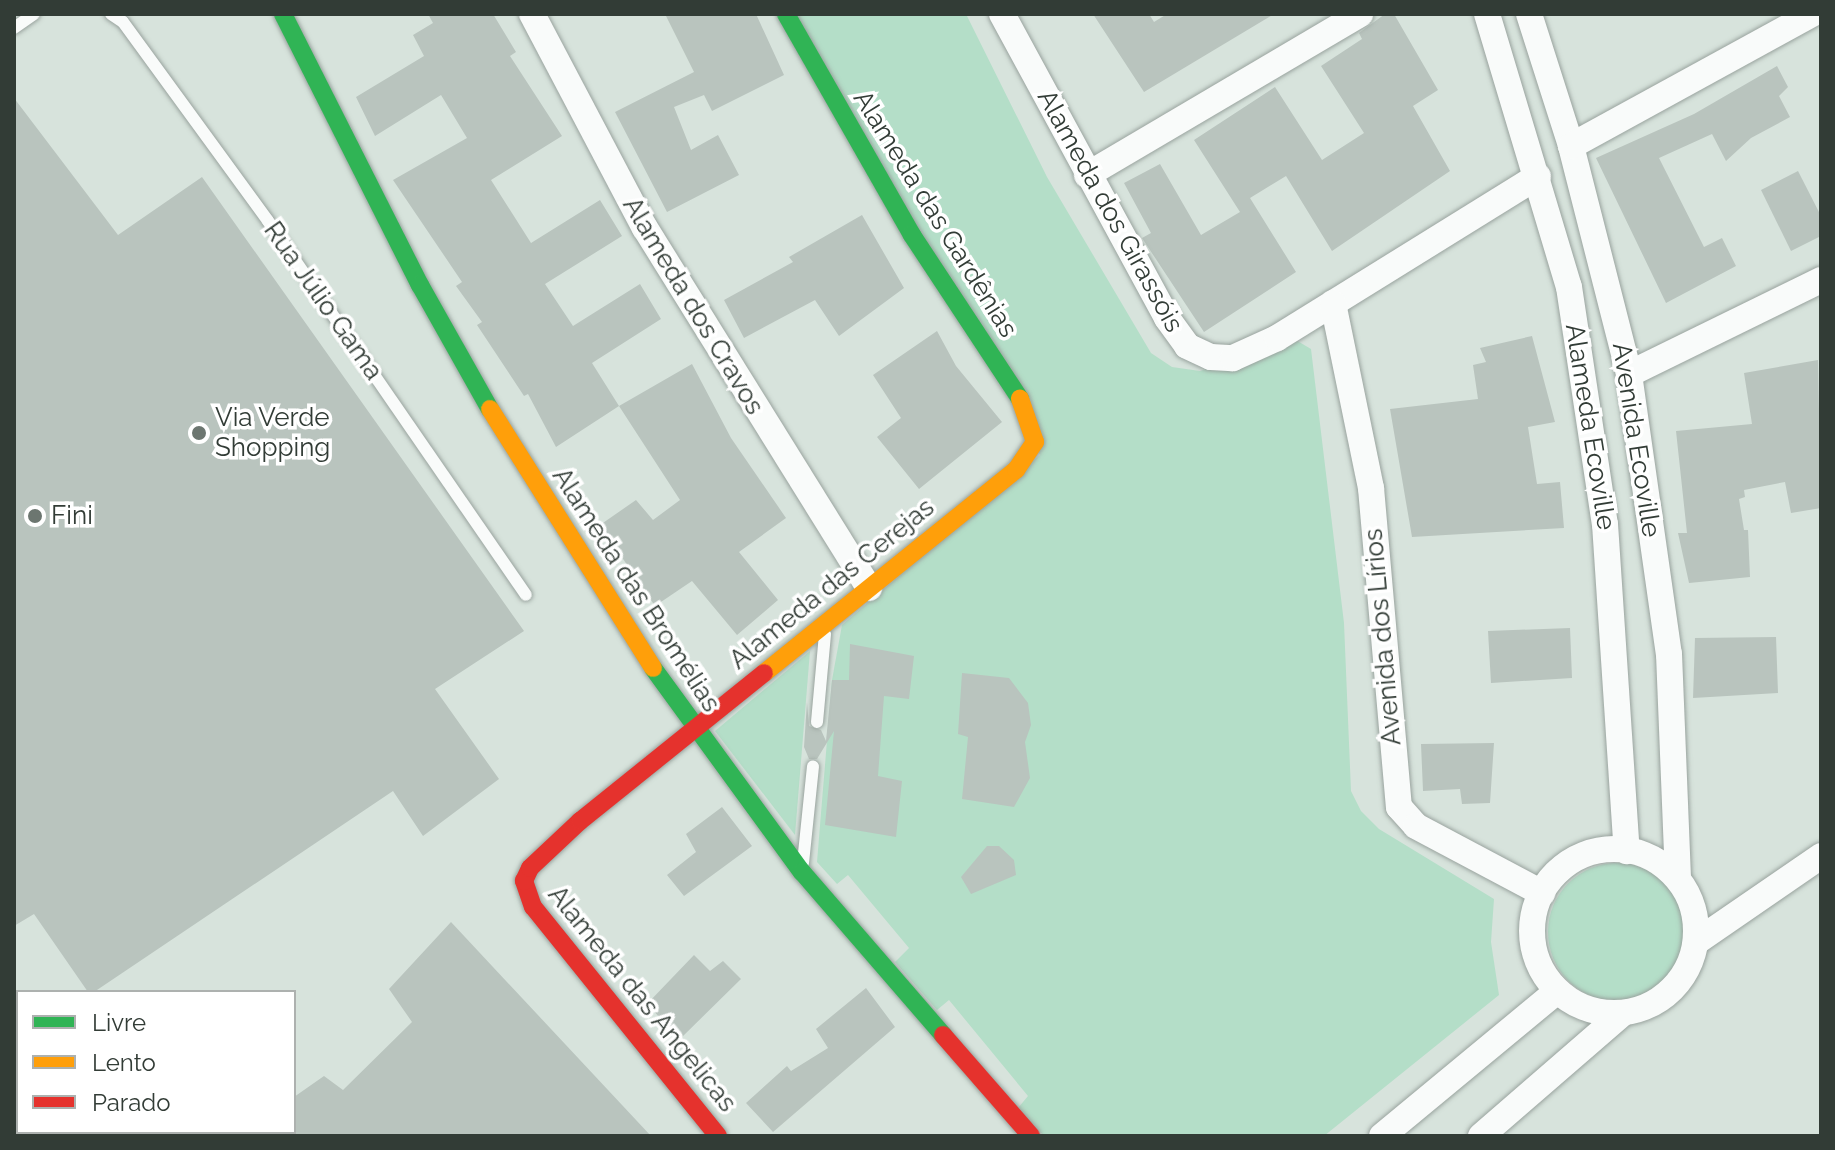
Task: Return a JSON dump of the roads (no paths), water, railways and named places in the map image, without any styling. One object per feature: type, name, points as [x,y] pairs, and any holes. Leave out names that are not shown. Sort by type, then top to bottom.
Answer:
[{"type":"street","name":"Alameda das Bromélias","points":[[283,14],[383,217],[514,451],[695,728],[802,872],[1031,1136]]},
{"type":"street","name":"Alameda dos Cravos","points":[[532,14],[645,228],[869,588]]},
{"type":"street","name":"Alameda das Gardênias","points":[[786,14],[912,235],[1029,413],[1035,442]]},
{"type":"street","name":"Alameda dos Girassóis","points":[[1002,14],[1167,318],[1199,354],[1233,358],[1333,303],[1538,176]]},
{"type":"street","points":[[1087,175],[1360,14]]},
{"type":"street","name":"Alameda Ecoville","points":[[1487,14],[1569,287],[1605,524],[1627,851]]},
{"type":"street","name":"Avenida Ecoville","points":[[1529,14],[1571,146],[1629,374],[1669,654],[1678,878]]},
{"type":"street","points":[[1571,146],[1812,14]]},
{"type":"street","points":[[1629,374],[1821,280]]},
{"type":"street","name":"Avenida dos Lírios","points":[[1333,303],[1371,488],[1399,807],[1416,826],[1542,893]]},
{"type":"street","name":"Alameda das Cerejas","points":[[526,894],[530,868],[548,848],[1016,470],[1035,442]]},
{"type":"street","points":[[1627,851],[1661,862],[1678,878],[1696,919],[1696,942],[1688,968],[1671,990],[1649,1006],[1623,1013],[1576,1005],[1557,991],[1542,972],[1533,946],[1533,919],[1542,893],[1558,871],[1581,856],[1627,851]]},
{"type":"street","points":[[1696,942],[1821,856]]},
{"type":"street","name":"Alameda das Angelicas","points":[[526,894],[718,1136]]},
{"type":"street","points":[[1382,1136],[1557,991]]},
{"type":"street","points":[[1481,1136],[1623,1013]]},
{"type":"lane","points":[[14,28],[34,14]]},
{"type":"lane","name":"Rua Júlio Gama","points":[[111,14],[123,22],[268,221],[526,595]]},
{"type":"lane","points":[[817,722],[825,623]]},
{"type":"lane","points":[[802,872],[813,767]]},
{"type":"place","name":"Via Verde Shopping","points":[[199,433]]},
{"type":"place","name":"Fini","points":[[35,516]]}]
